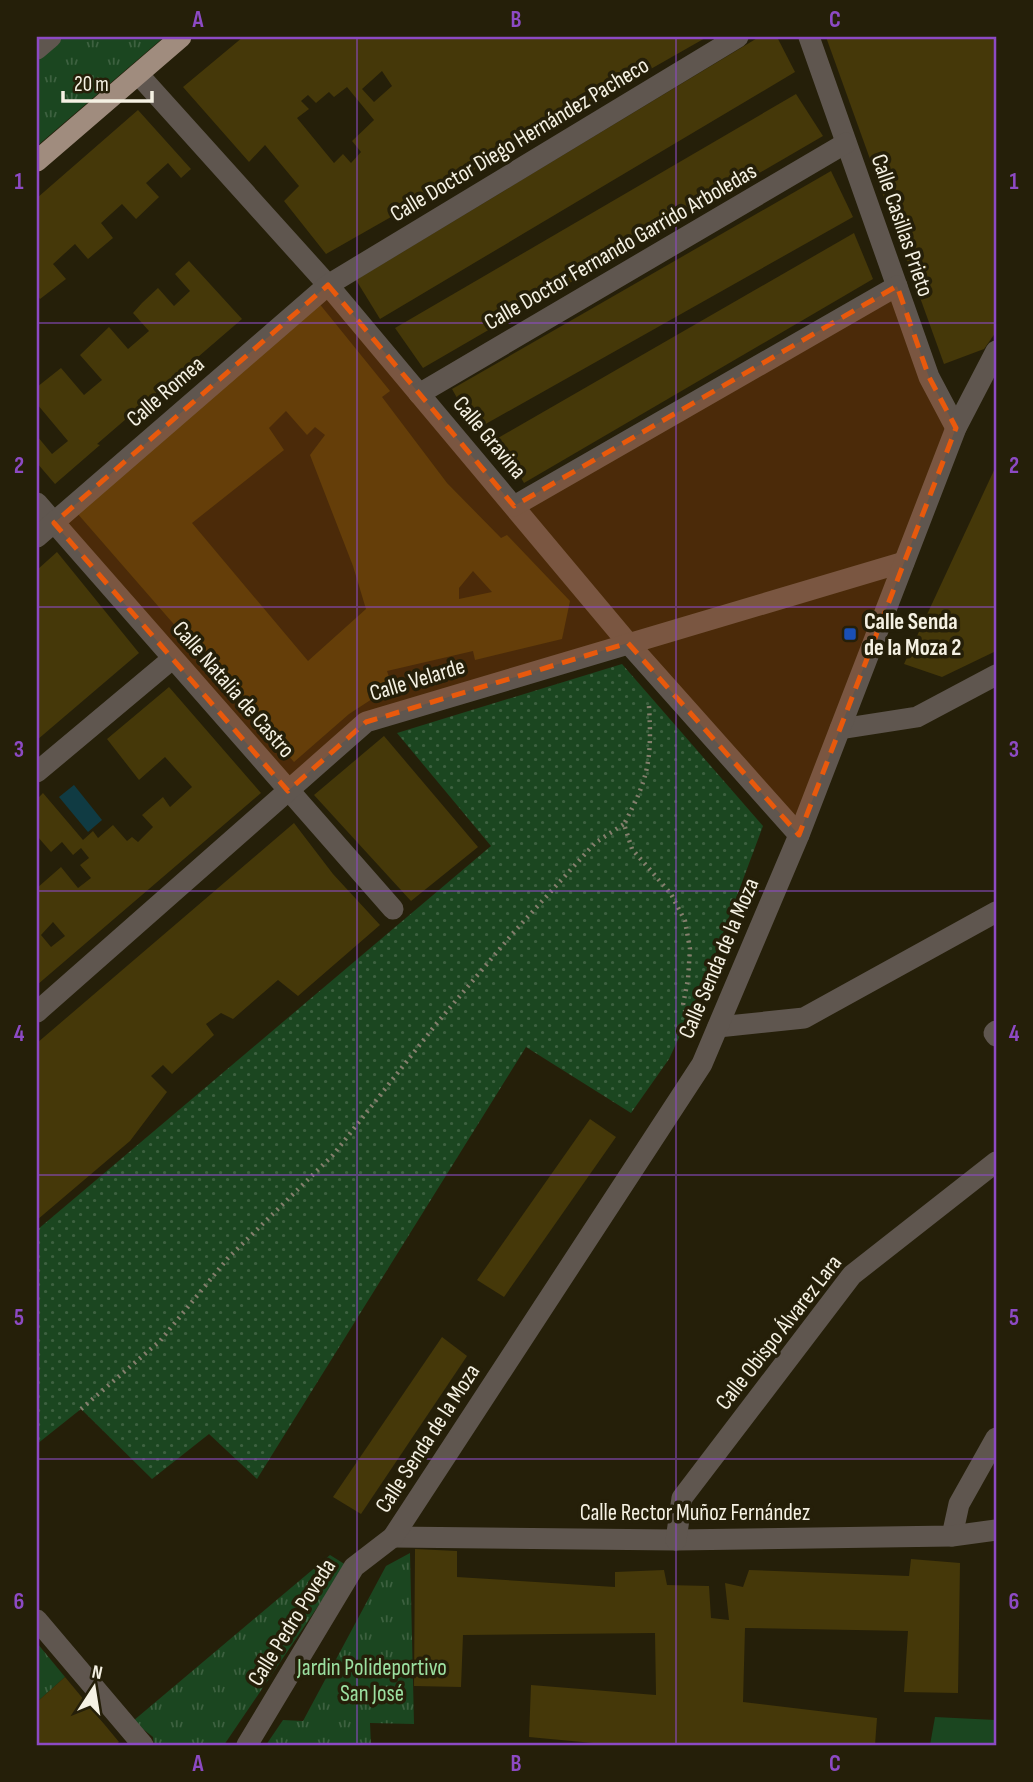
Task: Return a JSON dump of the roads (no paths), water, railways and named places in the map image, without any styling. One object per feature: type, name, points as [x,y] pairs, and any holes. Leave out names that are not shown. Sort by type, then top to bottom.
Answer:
[{"type":"main road","points":[[37,161],[181,37]]},
{"type":"street","points":[[37,49],[51,37]]},
{"type":"street","name":"Calle Doctor Diego Hernández Pacheco","points":[[328,285],[738,37]]},
{"type":"street","name":"Calle Casillas Prieto","points":[[809,37],[929,377],[956,428]]},
{"type":"street","name":"Calle Gravina","points":[[138,74],[328,285],[628,643],[799,835]]},
{"type":"street","name":"Calle Doctor Fernando Garrido Arboledas","points":[[419,394],[846,143]]},
{"type":"street","name":"Calle Romea","points":[[37,537],[328,285]]},
{"type":"street","points":[[514,506],[897,286]]},
{"type":"street","name":"Calle Senda de la Moza","points":[[393,1537],[702,1064],[799,835],[956,428],[996,351]]},
{"type":"street","name":"Calle Natalia de Castro","points":[[37,503],[393,909]]},
{"type":"street","name":"Calle Velarde","points":[[37,1012],[366,722],[904,562]]},
{"type":"street","points":[[37,772],[172,659]]},
{"type":"street","points":[[840,729],[917,716],[996,675]]},
{"type":"street","points":[[718,1027],[804,1018],[994,920]]},
{"type":"street","name":"Calle Obispo Álvarez Lara","points":[[676,1540],[682,1498],[852,1275],[996,1162]]},
{"type":"street","points":[[952,1536],[959,1504],[996,1437]]},
{"type":"street","name":"Calle Rector Muñoz Fernández","points":[[393,1537],[676,1540],[952,1536],[996,1531]]},
{"type":"street","name":"Calle Pedro Poveda","points":[[247,1745],[354,1567],[393,1537]]},
{"type":"street","points":[[37,1620],[143,1745]]},
{"type":"water","points":[[74,785],[102,820],[88,832],[59,797]]},
{"type":"place","name":"Calle Senda de la Moza 2","points":[[850,634]]},
{"type":"park label","name":"Jardin Polideportivo San José","points":[[372,1680]]}]
